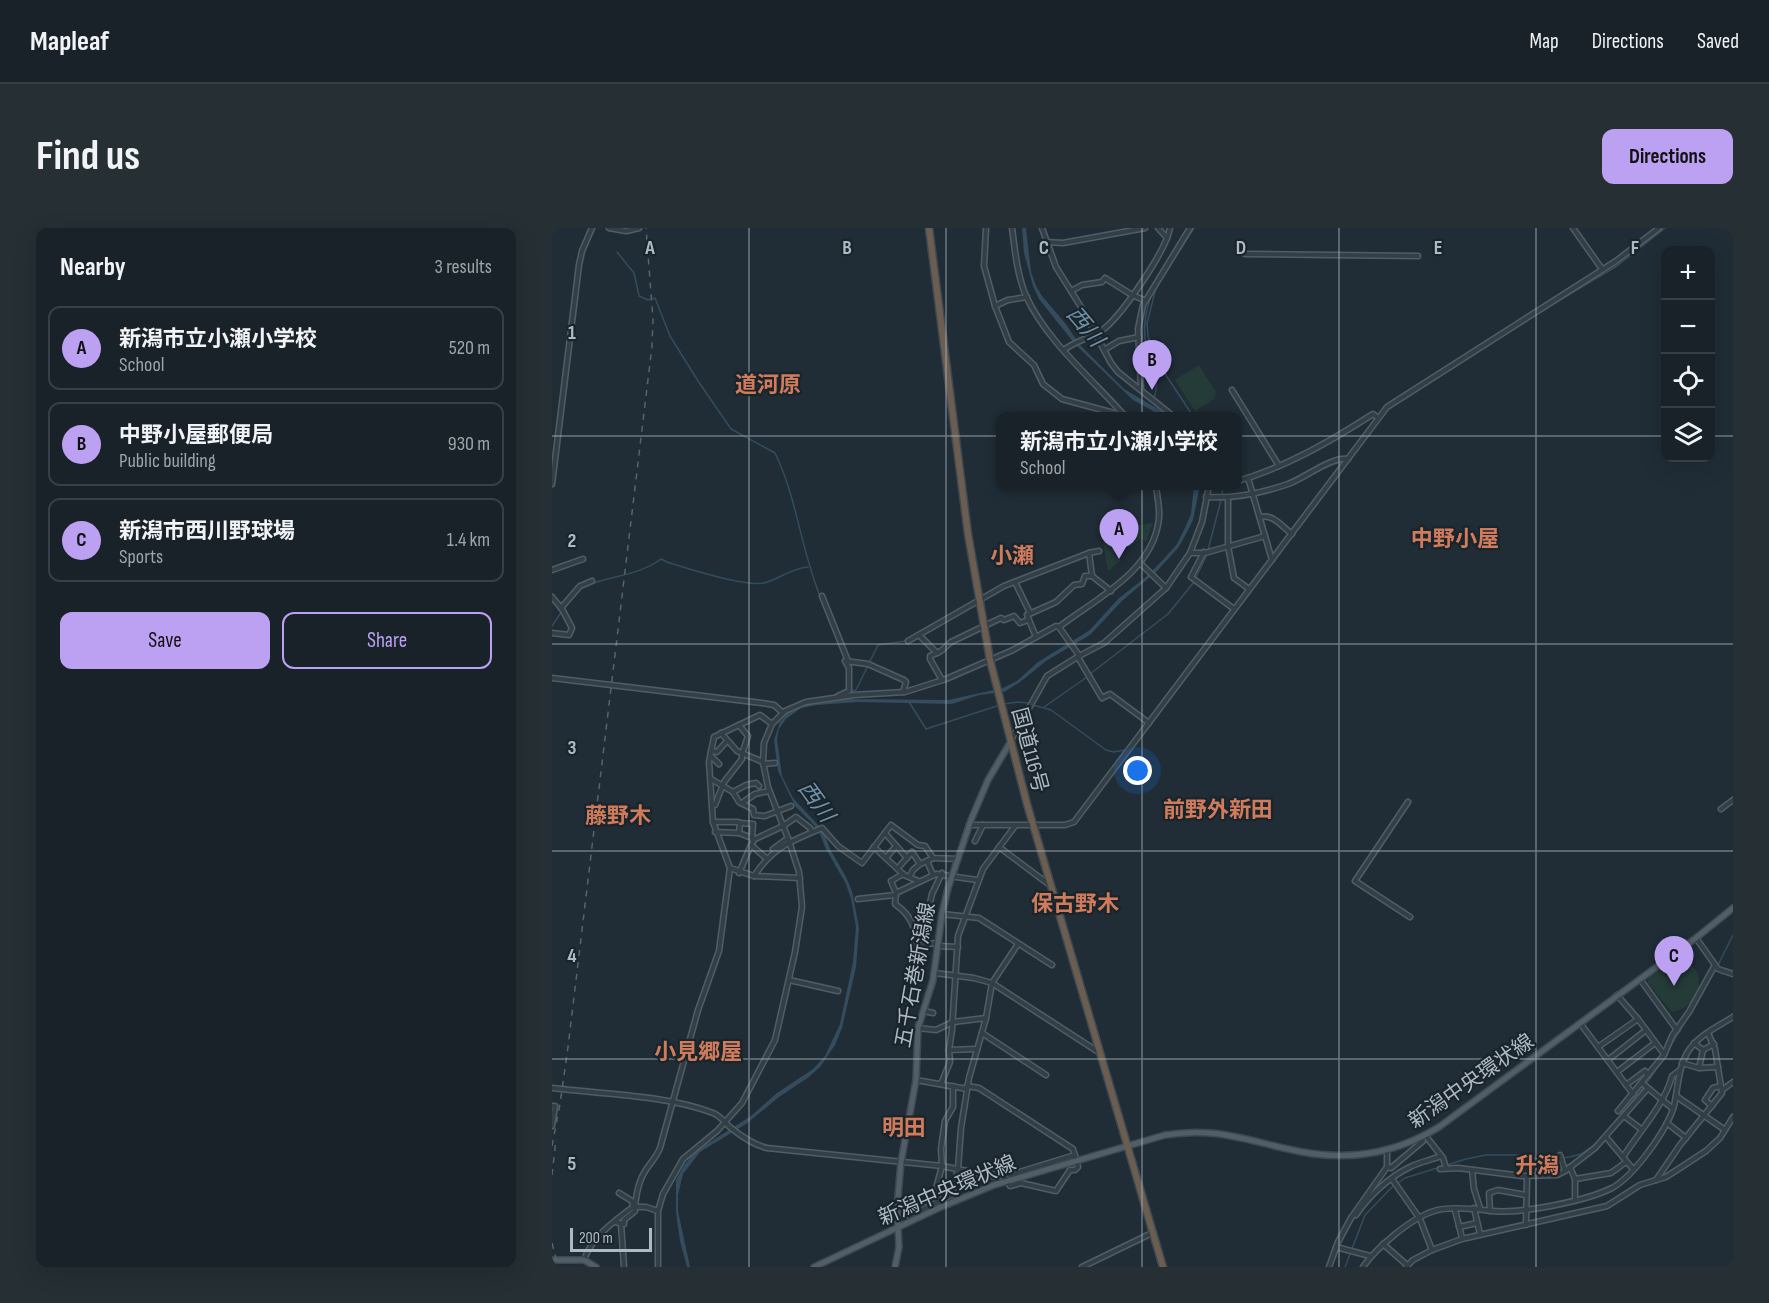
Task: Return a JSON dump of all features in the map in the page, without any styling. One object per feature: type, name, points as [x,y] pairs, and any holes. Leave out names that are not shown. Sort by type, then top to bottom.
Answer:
[{"type":"highway","name":"国道116号","points":[[929,228],[968,534],[990,660],[1034,825],[1163,1267]]},
{"type":"main road","name":"五千石巻新潟線","points":[[895,1267],[899,1247],[897,1208],[901,1162],[916,1080],[918,1028],[934,973],[942,914],[969,825],[988,780],[1011,741]]},
{"type":"main road","name":"新潟中央環状線","points":[[814,1267],[971,1194],[1007,1180],[1076,1157],[1165,1135],[1205,1132],[1233,1135],[1310,1154],[1351,1156],[1387,1150],[1424,1138],[1696,938],[1733,908]]},
{"type":"main road","points":[[552,1260],[584,1260],[596,1267]]},
{"type":"street","points":[[552,484],[579,265],[582,251],[592,228]]},
{"type":"street","points":[[609,228],[620,231],[639,228]]},
{"type":"street","points":[[986,228],[984,266],[995,306],[1009,342],[1034,365],[1043,384],[1062,399],[1110,412]]},
{"type":"street","points":[[1012,228],[1017,268],[1027,297],[1037,315],[1064,350],[1121,412]]},
{"type":"street","points":[[1042,228],[1056,267],[1118,372],[1167,412]]},
{"type":"street","points":[[1046,242],[1063,243],[1145,228]]},
{"type":"street","points":[[1158,228],[1167,239]]},
{"type":"street","points":[[1064,350],[1072,343],[1106,327],[1132,295],[1167,239],[1170,228]]},
{"type":"street","points":[[1141,390],[1138,329],[1145,300],[1190,228]]},
{"type":"street","points":[[1573,228],[1602,269]]},
{"type":"street","points":[[969,825],[1065,825],[1074,822],[1390,404],[1602,269],[1659,228]]},
{"type":"street","points":[[1245,254],[1418,256]]},
{"type":"street","points":[[1071,291],[1082,285],[1102,282],[1105,278],[1132,295],[1145,300]]},
{"type":"street","points":[[995,306],[1008,300],[1027,297]]},
{"type":"street","points":[[1104,350],[1119,341],[1139,337]]},
{"type":"street","points":[[1232,390],[1279,466]]},
{"type":"street","points":[[1242,480],[1279,466],[1337,437],[1373,414],[1378,418]]},
{"type":"street","points":[[1206,497],[1228,498],[1253,494],[1290,483],[1336,461],[1348,459]]},
{"type":"street","points":[[1248,478],[1272,560]]},
{"type":"street","points":[[658,1267],[658,1211],[663,1194],[678,1166],[687,1155],[726,1123],[742,1103],[775,1040],[789,980],[802,897],[800,878],[789,839],[769,791],[763,763],[764,743],[772,724],[783,712],[806,702],[903,692],[942,680],[990,660],[1056,626],[1059,627],[1111,591],[1140,563],[1150,546],[1159,520],[1160,507],[1157,490]]},
{"type":"street","points":[[1011,741],[1045,678],[1051,672],[1111,638],[1166,588],[1190,554],[1202,522],[1208,490]]},
{"type":"street","points":[[1228,498],[1228,546],[1234,578],[1249,589]]},
{"type":"street","points":[[1260,517],[1272,517],[1292,534]]},
{"type":"street","points":[[1190,554],[1265,536]]},
{"type":"street","points":[[908,641],[1015,582],[1099,551]]},
{"type":"street","points":[[1204,552],[1191,577],[1234,609]]},
{"type":"street","points":[[1089,553],[1092,576]]},
{"type":"street","points":[[552,570],[583,559]]},
{"type":"street","points":[[1140,563],[1166,588]]},
{"type":"street","points":[[1036,637],[1027,615],[1056,602],[1072,586],[1083,584],[1085,576],[1092,576],[1111,591]]},
{"type":"street","points":[[561,608],[580,586],[592,581]]},
{"type":"street","points":[[1015,582],[1030,614]]},
{"type":"street","points":[[822,596],[848,661]]},
{"type":"street","points":[[552,597],[572,628],[569,635],[552,633]]},
{"type":"street","points":[[942,680],[930,656],[951,642],[1001,618],[1004,620],[1014,616],[1020,623],[1028,620]]},
{"type":"street","points":[[1059,627],[1079,656],[1102,698],[1110,694],[1149,723]]},
{"type":"street","points":[[919,635],[937,653]]},
{"type":"street","points":[[837,697],[849,691],[849,668],[845,661],[848,661]]},
{"type":"street","points":[[848,661],[868,664],[904,680],[906,682],[903,692]]},
{"type":"street","points":[[552,678],[762,703],[774,705],[783,712]]},
{"type":"street","points":[[621,1224],[633,1215],[644,1173],[653,1164],[660,1150],[698,1010],[719,951],[730,868],[713,822],[710,754],[714,737],[760,715],[772,724]]},
{"type":"street","points":[[712,805],[715,805],[724,782],[741,762],[748,736],[739,725]]},
{"type":"street","points":[[721,734],[734,749],[763,763],[775,763]]},
{"type":"street","points":[[710,754],[717,752],[727,741]]},
{"type":"street","points":[[710,754],[719,764]]},
{"type":"street","points":[[711,778],[733,792],[737,800],[753,809],[752,841],[739,873]]},
{"type":"street","points":[[733,792],[746,785],[756,783],[759,786]]},
{"type":"street","points":[[742,803],[755,794],[769,791]]},
{"type":"street","points":[[1721,809],[1733,800]]},
{"type":"street","points":[[1407,802],[1355,881],[1410,917]]},
{"type":"street","points":[[754,815],[765,816],[778,813],[791,806]]},
{"type":"street","points":[[752,841],[796,817],[813,832]]},
{"type":"street","points":[[713,822],[753,824]]},
{"type":"street","points":[[738,833],[740,823]]},
{"type":"street","points":[[773,849],[789,839],[822,828],[838,846],[862,863],[891,825],[918,845],[925,846],[933,858]]},
{"type":"street","points":[[975,841],[984,825]]},
{"type":"street","points":[[941,1084],[950,1062],[958,936],[967,916],[977,880],[1016,825]]},
{"type":"street","points":[[715,832],[738,833],[752,841],[766,858]]},
{"type":"street","points":[[885,833],[907,858]]},
{"type":"street","points":[[754,876],[766,858],[789,839]]},
{"type":"street","points":[[898,868],[918,845]]},
{"type":"street","points":[[886,858],[896,846]]},
{"type":"street","points":[[874,847],[903,874],[918,881]]},
{"type":"street","points":[[999,847],[1052,887]]},
{"type":"street","points":[[912,852],[920,864]]},
{"type":"street","points":[[910,876],[920,864],[933,858],[959,860]]},
{"type":"street","points":[[927,861],[933,875]]},
{"type":"street","points":[[730,868],[739,873],[754,876],[800,878]]},
{"type":"street","points":[[858,900],[896,894],[918,881],[942,873],[977,880]]},
{"type":"street","points":[[915,927],[925,926],[932,894],[942,873]]},
{"type":"street","points":[[903,874],[891,881],[896,894],[895,904],[902,909],[915,927],[917,945],[958,947]]},
{"type":"street","points":[[942,914],[979,918],[1052,966]]},
{"type":"street","points":[[1696,938],[1715,965],[1722,971],[1733,974]]},
{"type":"street","points":[[897,1208],[905,1209],[909,1216],[952,1195],[958,1169],[967,1088],[986,1018],[992,983],[1018,944]]},
{"type":"street","points":[[1618,1111],[1664,1054],[1672,1036],[1715,965]]},
{"type":"street","points":[[934,973],[974,978],[992,983],[1101,1054]]},
{"type":"street","points":[[1640,979],[1677,1030]]},
{"type":"street","points":[[789,980],[838,991]]},
{"type":"street","points":[[1617,995],[1664,1054]]},
{"type":"street","points":[[924,1011],[933,1013]]},
{"type":"street","points":[[1363,1267],[1383,1244],[1434,1211],[1480,1208],[1490,1211],[1526,1208],[1575,1200],[1611,1188],[1648,1153],[1667,1123],[1673,1109],[1682,1063],[1694,1043],[1733,1017]]},
{"type":"street","points":[[918,1028],[936,1030],[953,1022],[986,1018]]},
{"type":"street","points":[[1598,1047],[1638,1019]]},
{"type":"street","points":[[1580,1023],[1633,1094]]},
{"type":"street","points":[[1608,1060],[1646,1030]]},
{"type":"street","points":[[981,1033],[1046,1075]]},
{"type":"street","points":[[1656,1180],[1720,1096],[1721,1088],[1714,1044],[1708,1033]]},
{"type":"street","points":[[1617,1072],[1655,1043]]},
{"type":"street","points":[[1694,1043],[1703,1050]]},
{"type":"street","points":[[1699,1068],[1703,1050],[1714,1044]]},
{"type":"street","points":[[949,1050],[977,1049]]},
{"type":"street","points":[[1682,1063],[1699,1068],[1718,1067]]},
{"type":"street","points":[[1575,1179],[1611,1173],[1625,1159],[1669,1086],[1672,1076],[1680,1070]]},
{"type":"street","points":[[1626,1085],[1645,1071],[1648,1075]]},
{"type":"street","points":[[552,1088],[672,1102],[714,1114],[754,1143],[774,1149],[942,1166],[997,1177],[1004,1174],[1010,1186],[1021,1183],[1056,1191],[1070,1170],[1078,1167],[1073,1149],[979,1088],[916,1080]]},
{"type":"street","points":[[1712,1106],[1705,1100],[1713,1088],[1721,1088],[1733,1082]]},
{"type":"street","points":[[1642,1083],[1673,1109]]},
{"type":"street","points":[[939,1202],[935,1192],[942,1166],[941,1149],[945,1121],[953,1107],[953,1086]]},
{"type":"street","points":[[1440,1169],[1472,1170],[1527,1177],[1557,1175],[1595,1148],[1648,1088]]},
{"type":"street","points":[[1676,1096],[1725,1130]]},
{"type":"street","points":[[552,1106],[555,1106],[552,1126]]},
{"type":"street","points":[[1624,1116],[1641,1129]]},
{"type":"street","points":[[1383,1244],[1406,1266],[1432,1250],[1462,1239],[1607,1206],[1640,1185],[1666,1177],[1706,1152],[1713,1146],[1733,1117]]},
{"type":"street","points":[[1667,1123],[1686,1138]]},
{"type":"street","points":[[1606,1137],[1633,1169]]},
{"type":"street","points":[[1387,1167],[1390,1168],[1424,1138],[1441,1155],[1446,1168]]},
{"type":"street","points":[[1329,1267],[1336,1247],[1353,1214],[1387,1167],[1387,1150]]},
{"type":"street","points":[[1356,1215],[1370,1197],[1409,1167],[1441,1155]]},
{"type":"street","points":[[1560,1155],[1565,1171]]},
{"type":"street","points":[[988,1176],[1002,1172],[1010,1175],[1076,1157]]},
{"type":"street","points":[[1570,1167],[1575,1179],[1575,1200]]},
{"type":"street","points":[[1472,1170],[1474,1189],[1480,1208]]},
{"type":"street","points":[[634,1207],[632,1201],[641,1171]]},
{"type":"street","points":[[1526,1225],[1527,1177]]},
{"type":"street","points":[[1392,1179],[1420,1219],[1432,1250]]},
{"type":"street","points":[[1379,1180],[1386,1184]]},
{"type":"street","points":[[1490,1211],[1489,1193],[1498,1190],[1526,1195]]},
{"type":"street","points":[[619,1193],[632,1201]]},
{"type":"street","points":[[584,1260],[588,1250],[615,1222],[634,1207],[646,1207],[658,1211]]},
{"type":"street","points":[[1474,1208],[1480,1234]]},
{"type":"street","points":[[1455,1210],[1462,1239]]},
{"type":"street","points":[[621,1217],[624,1267]]},
{"type":"street","points":[[615,1222],[621,1224]]},
{"type":"street","points":[[1459,1227],[1477,1222]]},
{"type":"street","points":[[1082,1267],[1153,1233]]},
{"type":"street","points":[[1336,1247],[1371,1257]]},
{"type":"green space","points":[[1199,365],[1216,392],[1214,399],[1195,411],[1175,380]]},
{"type":"green space","points":[[1153,523],[1146,542],[1142,538],[1130,548],[1126,544],[1114,554],[1120,561],[1108,571],[1101,531]]},
{"type":"green space","points":[[1680,959],[1689,963],[1695,970],[1699,985],[1691,1001],[1684,1008],[1674,1012],[1647,982],[1650,975]]},
{"type":"water","points":[[1022,228],[1026,228],[1031,272],[1042,296],[1080,345],[1124,389],[1163,412],[1155,412],[1133,400],[1075,344],[1039,299],[1024,253]]},
{"type":"water","points":[[1194,490],[1199,490],[1193,520],[1178,548],[1157,571],[1122,601],[1090,635],[1046,661],[1004,692],[979,695],[952,704],[858,702],[817,705],[801,708],[786,719],[779,729],[777,739],[782,776],[793,798],[825,835],[852,891],[859,928],[856,967],[842,1028],[835,1045],[820,1067],[746,1124],[700,1152],[683,1174],[678,1195],[678,1211],[690,1267],[687,1267],[676,1213],[676,1180],[684,1165],[696,1151],[751,1116],[777,1093],[813,1069],[825,1056],[840,1024],[853,962],[856,927],[851,899],[846,884],[820,834],[795,806],[778,771],[774,740],[780,722],[788,712],[809,704],[848,699],[948,700],[1003,688],[1017,681],[1038,662],[1090,630],[1118,599],[1146,577],[1177,544],[1191,514]]},
{"type":"waterway","points":[[1190,412],[1156,360],[1148,336],[1147,323],[1156,288],[1194,228]]},
{"type":"waterway","points":[[1503,334],[1617,266],[1665,228]]},
{"type":"waterway","points":[[1174,258],[1185,239]]},
{"type":"waterway","points":[[617,252],[634,273],[639,296],[648,300],[655,298],[670,336],[731,429],[775,453],[789,488],[808,561],[820,596]]},
{"type":"waterway","points":[[1151,295],[1145,332],[1146,345],[1156,382],[1154,398]]},
{"type":"waterway","points":[[1389,404],[1496,336]]},
{"type":"waterway","points":[[1222,495],[1223,490]]},
{"type":"waterway","points":[[1208,550],[1221,500]]},
{"type":"waterway","points":[[1196,577],[1207,555]]},
{"type":"waterway","points":[[585,586],[644,569],[661,559],[716,577],[755,584],[808,567]]},
{"type":"waterway","points":[[1007,583],[1016,579]]},
{"type":"waterway","points":[[1090,674],[1168,614],[1194,582]]},
{"type":"waterway","points":[[552,626],[562,611]]},
{"type":"waterway","points":[[852,691],[856,690],[878,645],[906,641]]},
{"type":"waterway","points":[[1044,707],[1087,677]]},
{"type":"waterway","points":[[849,700],[851,682]]},
{"type":"waterway","points":[[909,702],[926,729],[1000,705]]},
{"type":"waterway","points":[[1004,704],[1029,703]]},
{"type":"waterway","points":[[1033,705],[1051,710],[1106,750],[1113,752],[1125,750]]},
{"type":"waterway","points":[[1130,749],[1149,725]]},
{"type":"waterway","points":[[1666,1054],[1733,935]]},
{"type":"waterway","points":[[1604,1135],[1664,1058]]},
{"type":"waterway","points":[[1345,1267],[1365,1215],[1392,1187],[1405,1178],[1486,1155],[1516,1155],[1545,1160],[1570,1157],[1581,1154],[1597,1143]]},
{"type":"railway","points":[[552,1146],[568,1047],[652,346],[653,320],[646,228]]},
{"type":"railway","points":[[552,1175],[556,1139]]},
{"type":"railway","points":[[552,1243],[558,1267]]},
{"type":"place","name":"中野小屋郵便局","points":[[1152,390]]},
{"type":"place","name":"新潟市立小瀬小学校","points":[[1119,559]]},
{"type":"place","name":"新潟市西川野球場","points":[[1674,986]]},
{"type":"district","name":"道河原","points":[[768,384]]},
{"type":"district","name":"中野小屋","points":[[1455,538]]},
{"type":"district","name":"小瀬","points":[[1012,555]]},
{"type":"district","name":"前野外新田","points":[[1218,809]]},
{"type":"district","name":"藤野木","points":[[618,815]]},
{"type":"district","name":"保古野木","points":[[1075,903]]},
{"type":"district","name":"小見郷屋","points":[[698,1051]]},
{"type":"district","name":"明田","points":[[904,1127]]},
{"type":"district","name":"升潟","points":[[1537,1165]]},
{"type":"water label","name":"西川","points":[[1086,326]]},
{"type":"water label","name":"西川","points":[[817,801]]}]
